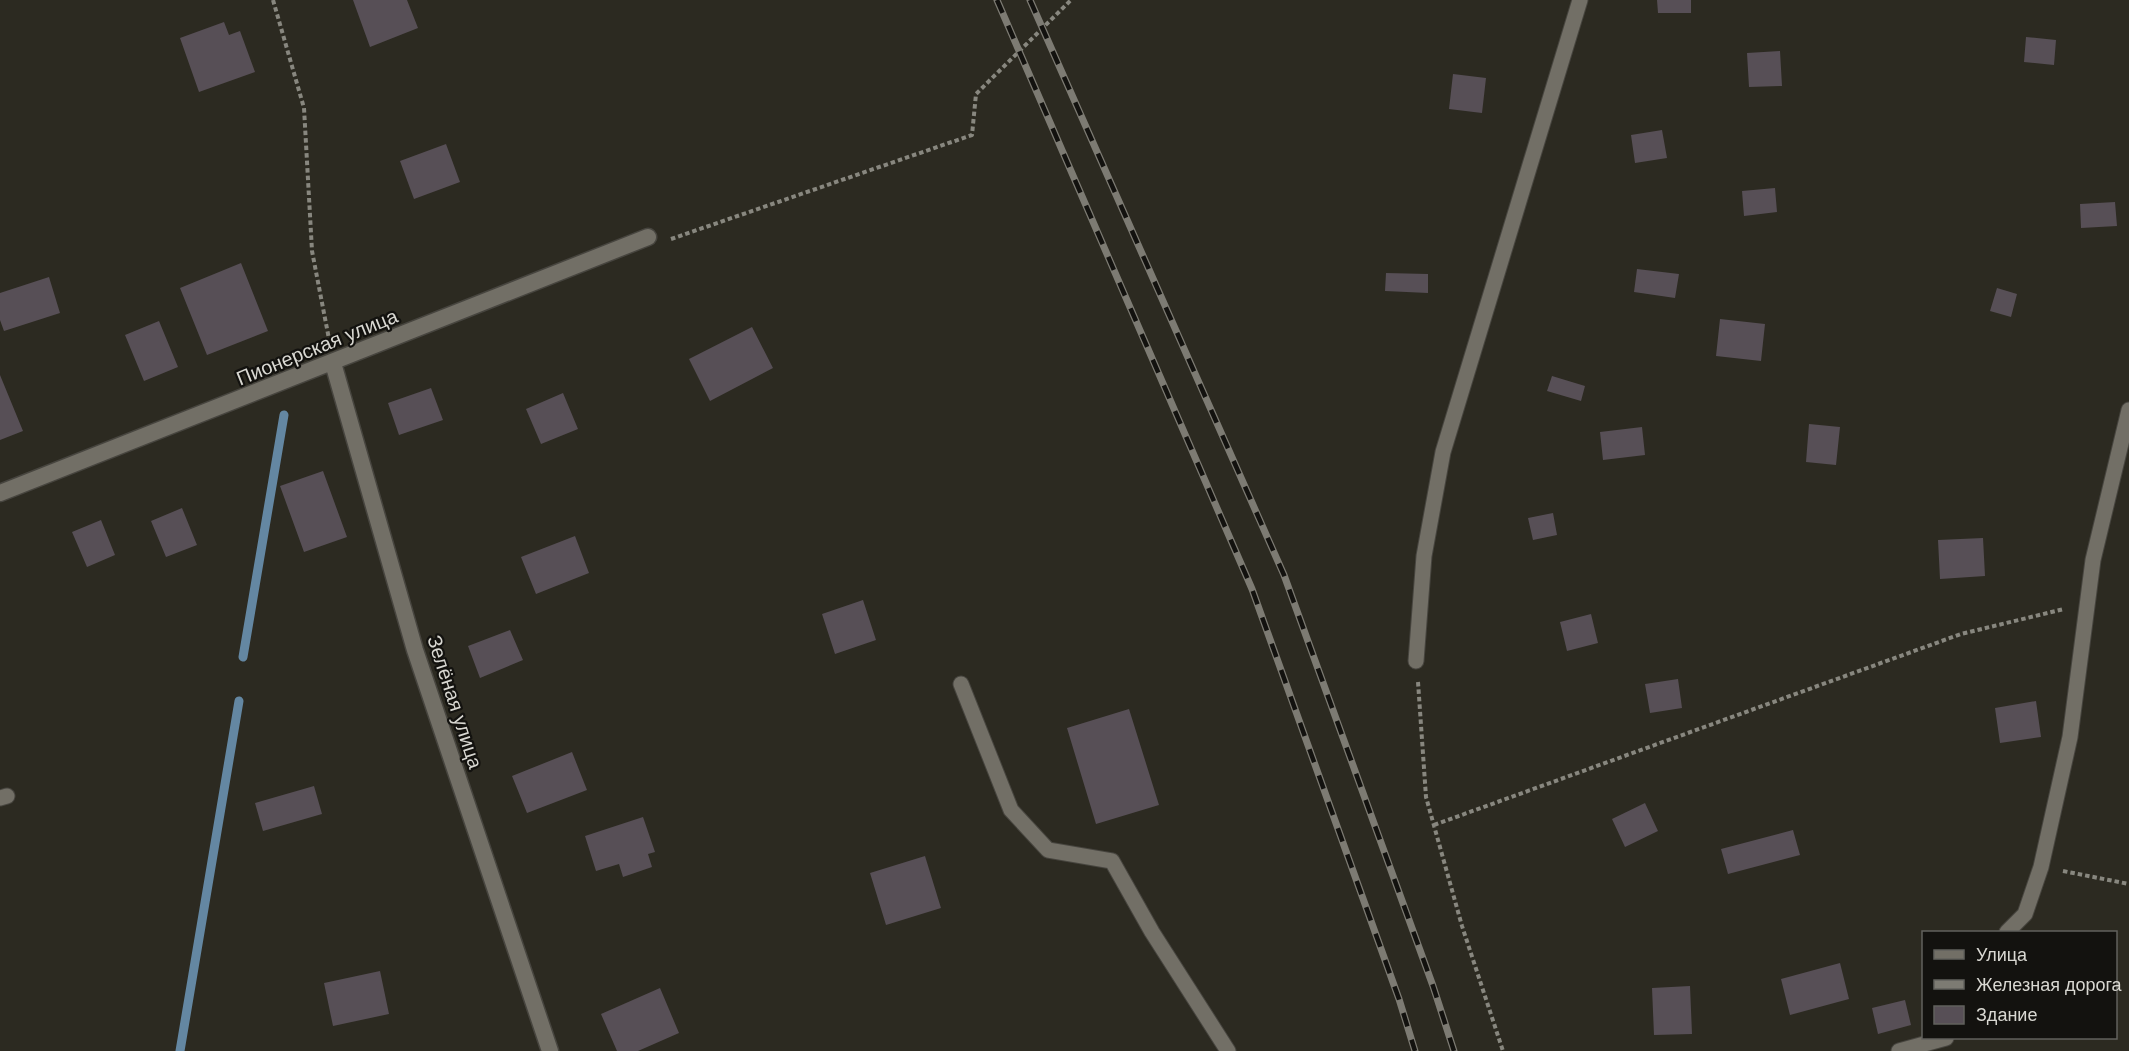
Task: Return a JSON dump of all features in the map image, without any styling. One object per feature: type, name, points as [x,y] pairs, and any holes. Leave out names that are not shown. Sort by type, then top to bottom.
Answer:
[{"type":"street","name":"Пионерская улица","points":[[0,494],[648,237]]},
{"type":"street","name":"Зелёная улица","points":[[333,363],[415,650],[550,1051]]},
{"type":"lane","points":[[1416,661],[1424,556],[1443,452],[1580,0]]},
{"type":"lane","points":[[2009,931],[2025,914],[2041,867],[2070,737],[2093,560],[2129,410]]},
{"type":"lane","points":[[961,684],[1011,810],[1048,850],[1112,861],[1152,932],[1228,1051]]},
{"type":"lane","points":[[1899,1051],[1942,1039]]},
{"type":"path","points":[[273,0],[304,108],[312,251],[333,363]]},
{"type":"path","points":[[648,237],[675,239],[972,135],[976,94],[1071,0]]},
{"type":"path","points":[[1434,825],[1961,634],[2088,603]]},
{"type":"path","points":[[1416,661],[1426,796],[1462,926],[1503,1051]]},
{"type":"path","points":[[2064,872],[2129,884]]},
{"type":"building","points":[[353,0],[407,0],[418,28],[370,47]]},
{"type":"building","points":[[1657,0],[1691,0],[1691,13],[1658,13]]},
{"type":"building","points":[[224,22],[229,35],[240,31],[255,72],[199,92],[180,38]]},
{"type":"building","points":[[2026,37],[2056,40],[2054,65],[2024,62]]},
{"type":"building","points":[[1780,51],[1782,86],[1749,87],[1747,53]]},
{"type":"building","points":[[1453,74],[1486,78],[1482,113],[1449,109]]},
{"type":"building","points":[[1662,130],[1667,158],[1635,163],[1631,135]]},
{"type":"building","points":[[446,144],[460,182],[414,199],[400,161]]},
{"type":"building","points":[[1775,188],[1777,212],[1744,216],[1742,191]]},
{"type":"building","points":[[2115,202],[2117,226],[2081,228],[2080,204]]},
{"type":"building","points":[[241,263],[268,331],[207,355],[180,288]]},
{"type":"building","points":[[1637,269],[1679,274],[1675,298],[1634,292]]},
{"type":"building","points":[[1386,273],[1428,274],[1428,293],[1385,291]]},
{"type":"building","points":[[49,277],[60,313],[4,331],[0,320],[0,293]]},
{"type":"building","points":[[1997,288],[2017,294],[2011,317],[1990,311]]},
{"type":"building","points":[[1720,319],[1765,324],[1761,361],[1716,356]]},
{"type":"building","points":[[159,321],[178,367],[144,381],[125,335]]},
{"type":"building","points":[[752,327],[773,368],[710,401],[689,359]]},
{"type":"building","points":[[0,375],[23,431],[0,440]]},
{"type":"building","points":[[1552,376],[1585,386],[1581,401],[1547,391]]},
{"type":"building","points":[[431,388],[443,420],[399,435],[388,403]]},
{"type":"building","points":[[563,393],[578,429],[541,444],[526,409]]},
{"type":"building","points":[[1809,424],[1840,427],[1836,465],[1806,462]]},
{"type":"building","points":[[1642,427],[1645,455],[1603,460],[1600,432]]},
{"type":"building","points":[[323,471],[347,537],[304,552],[280,486]]},
{"type":"building","points":[[182,508],[197,545],[166,557],[151,521]]},
{"type":"building","points":[[1553,513],[1557,535],[1533,540],[1528,518]]},
{"type":"building","points":[[101,520],[115,555],[87,567],[72,532]]},
{"type":"building","points":[[575,536],[589,573],[536,594],[521,557]]},
{"type":"building","points":[[1983,538],[1985,576],[1940,579],[1938,540]]},
{"type":"building","points":[[863,600],[876,640],[835,654],[822,614]]},
{"type":"building","points":[[1591,614],[1598,643],[1567,651],[1560,622]]},
{"type":"building","points":[[510,630],[523,660],[480,678],[468,646]]},
{"type":"building","points":[[1678,679],[1682,708],[1650,713],[1645,684]]},
{"type":"building","points":[[2036,701],[2041,737],[2000,743],[1995,708]]},
{"type":"building","points":[[1129,709],[1159,805],[1096,824],[1067,728]]},
{"type":"building","points":[[572,752],[587,790],[527,813],[512,776]]},
{"type":"building","points":[[314,786],[322,814],[263,831],[255,803]]},
{"type":"building","points":[[1645,803],[1658,831],[1625,847],[1612,819]]},
{"type":"building","points":[[643,817],[655,852],[648,854],[652,867],[623,877],[619,864],[596,871],[585,836]]},
{"type":"building","points":[[1793,830],[1800,855],[1728,874],[1721,849]]},
{"type":"building","points":[[925,856],[941,908],[886,925],[870,873]]},
{"type":"building","points":[[1840,963],[1849,999],[1790,1015],[1781,979]]},
{"type":"building","points":[[380,971],[389,1014],[333,1026],[324,983]]},
{"type":"building","points":[[1690,986],[1692,1034],[1654,1035],[1652,988]]},
{"type":"building","points":[[660,988],[679,1033],[638,1051],[617,1051],[601,1014]]},
{"type":"building","points":[[1905,1000],[1911,1025],[1878,1034],[1872,1008]]},
{"type":"waterway","points":[[243,657],[284,415]]},
{"type":"waterway","points":[[180,1051],[239,701]]},
{"type":"railway","points":[[997,0],[1252,589],[1399,999],[1415,1051]]},
{"type":"railway","points":[[1030,0],[1284,575],[1433,986],[1454,1051]]}]
